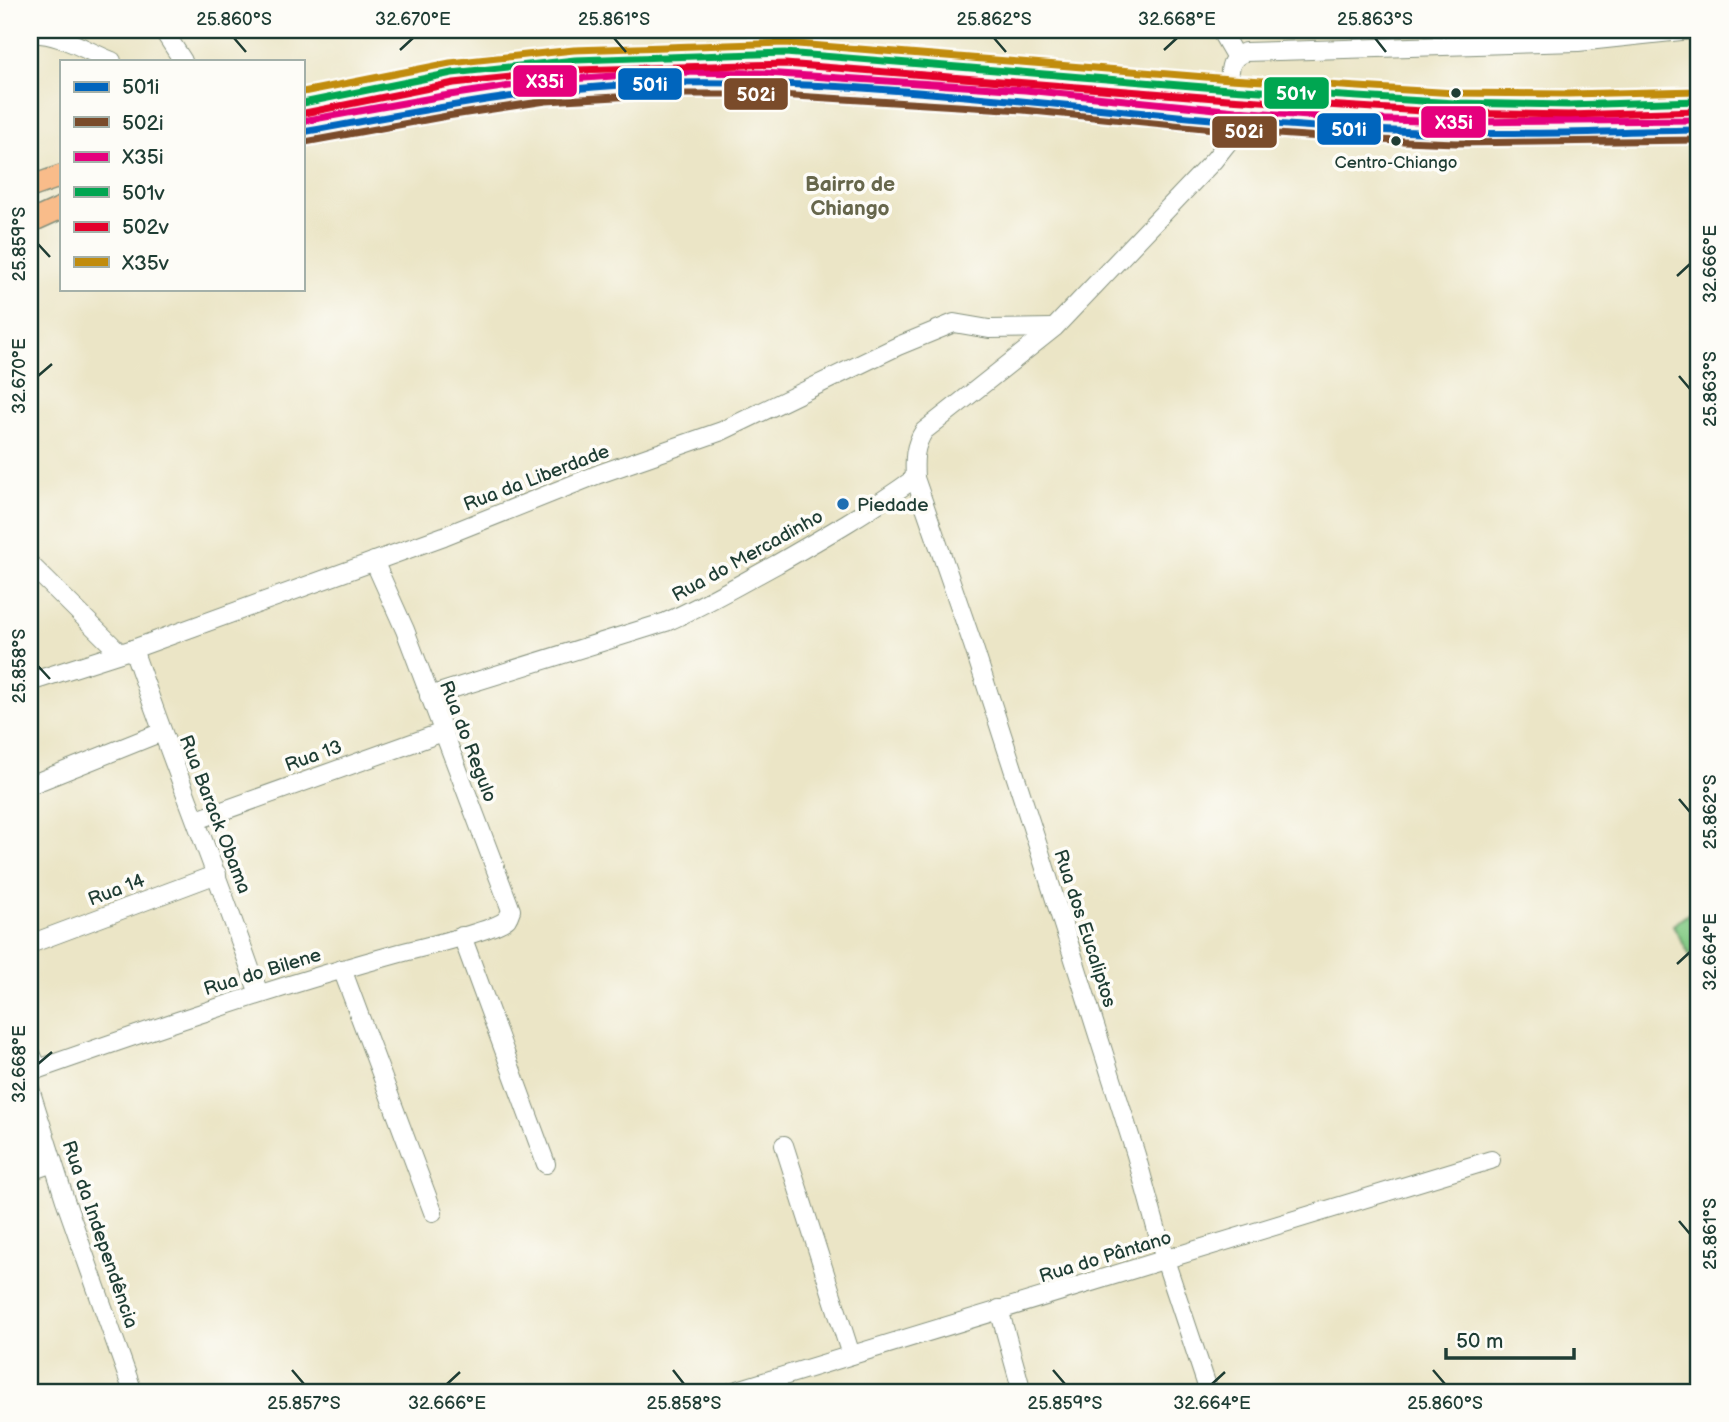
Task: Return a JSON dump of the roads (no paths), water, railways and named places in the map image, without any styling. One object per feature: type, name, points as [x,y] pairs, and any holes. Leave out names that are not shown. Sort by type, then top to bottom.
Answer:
[{"type":"main road","points":[[304,103],[452,73],[561,61],[785,53],[1230,89],[1455,103],[1568,105],[1699,101]]},
{"type":"main road","points":[[304,132],[545,91],[669,83],[763,83],[1010,99],[1235,121],[1456,133],[1699,130]]},
{"type":"main road","points":[[30,187],[60,176]]},
{"type":"main road","points":[[30,222],[60,208]]},
{"type":"street","points":[[163,30],[182,60]]},
{"type":"street","points":[[1220,30],[1235,56]]},
{"type":"street","points":[[1230,89],[1231,64],[1235,56],[1245,52],[1414,38],[1578,42],[1685,30]]},
{"type":"street","points":[[30,34],[46,34],[62,39],[110,60]]},
{"type":"street","points":[[915,478],[916,442],[924,431],[1054,328],[1214,160],[1229,141],[1235,121]]},
{"type":"street","name":"Rua da Liberdade","points":[[30,682],[127,651],[444,536],[599,474],[722,431],[898,346],[954,323],[989,329],[1054,328]]},
{"type":"street","name":"Rua do Mercadinho","points":[[429,696],[666,622],[700,608],[850,522],[915,478]]},
{"type":"street","name":"Rua dos Eucaliptos","points":[[915,478],[969,632],[1031,823],[1136,1155],[1165,1260],[1209,1392]]},
{"type":"street","name":"Rua do Regulo","points":[[374,561],[405,630],[511,910],[508,918]]},
{"type":"street","name":"Rua Barack Obama","points":[[30,564],[127,651],[197,820],[259,994]]},
{"type":"street","points":[[30,785],[162,732]]},
{"type":"street","name":"Rua 13","points":[[197,820],[443,732]]},
{"type":"street","name":"Rua 14","points":[[30,944],[217,874]]},
{"type":"street","name":"Rua do Bilene","points":[[34,1070],[259,994],[462,936],[501,923],[508,918]]},
{"type":"street","points":[[462,936],[546,1164]]},
{"type":"street","points":[[342,969],[433,1212]]},
{"type":"street","points":[[30,1051],[34,1070]]},
{"type":"street","name":"Rua da Independência","points":[[30,1089],[133,1392]]},
{"type":"street","points":[[784,1145],[851,1355]]},
{"type":"street","name":"Rua do Pântano","points":[[731,1392],[1491,1160]]},
{"type":"street","points":[[30,1171],[53,1163]]},
{"type":"street","points":[[999,1309],[1022,1392]]},
{"type":"place","name":"Centro-Chiango","points":[[1396,141]]},
{"type":"place","name":"Piedade","points":[[843,504]]},
{"type":"district","name":"Bairro de Chiango","points":[[850,196]]}]
